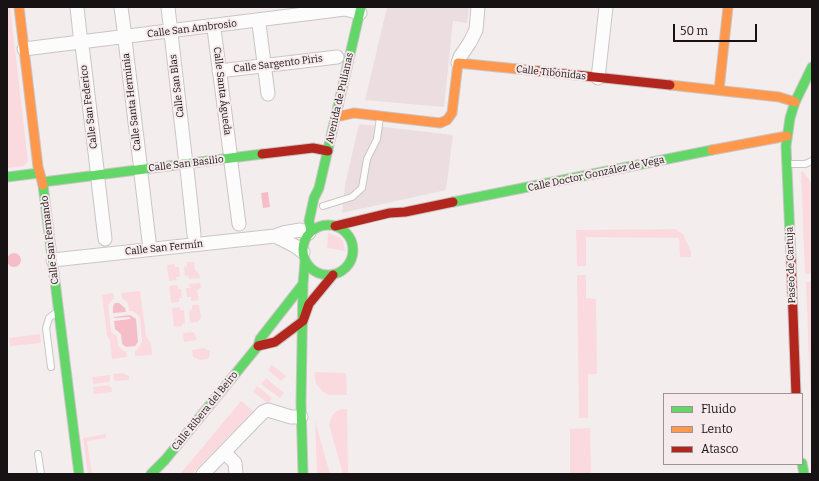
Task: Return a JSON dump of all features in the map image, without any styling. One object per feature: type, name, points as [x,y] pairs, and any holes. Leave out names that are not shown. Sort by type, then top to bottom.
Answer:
[{"type":"main road","name":"Calle San Fernando","points":[[19,7],[39,173],[43,182],[79,474]]},
{"type":"main road","points":[[719,90],[728,7]]},
{"type":"main road","name":"Avenida de Pulianas","points":[[310,232],[309,221],[314,198],[319,188],[361,10]]},
{"type":"main road","name":"Calle Tibónidas","points":[[458,63],[719,90],[779,97],[795,102]]},
{"type":"main road","points":[[336,117],[354,113],[440,123],[447,120],[452,113],[458,63]]},
{"type":"main road","name":"Paseo de Cartuja","points":[[796,393],[787,136],[795,102],[812,67]]},
{"type":"main road","points":[[340,99],[354,113]]},
{"type":"main road","name":"Calle Doctor González de Vega","points":[[333,225],[787,136]]},
{"type":"main road","name":"Calle San Basilio","points":[[43,182],[187,166],[313,148],[328,151]]},
{"type":"main road","points":[[7,177],[39,173]]},
{"type":"main road","name":"Avenida de Pulianas","points":[[319,188],[323,206],[333,225]]},
{"type":"main road","name":"Calle Doctor González de Vega","points":[[376,226],[405,212]]},
{"type":"main road","points":[[302,474],[300,417],[303,321],[303,245],[310,232],[318,227],[333,225],[345,231],[354,247],[353,254],[347,267],[342,272],[333,275],[320,274],[312,270],[304,257]]},
{"type":"main road","points":[[354,247],[363,237]]},
{"type":"main road","points":[[258,346],[275,342],[303,321],[309,304],[333,275]]},
{"type":"main road","name":"Calle Ribera del Beiro","points":[[151,474],[165,460],[258,346],[260,339],[303,284]]},
{"type":"main road","points":[[275,342],[291,346],[302,354]]},
{"type":"street","name":"Calle San Federico","points":[[77,7],[105,239]]},
{"type":"street","name":"Calle Santa Herminia","points":[[121,7],[149,241]]},
{"type":"street","name":"Calle San Blas","points":[[168,7],[194,235]]},
{"type":"street","points":[[458,63],[476,30],[478,7]]},
{"type":"street","points":[[598,78],[606,7]]},
{"type":"street","name":"Calle San Ambrosio","points":[[24,49],[346,9],[361,10]]},
{"type":"street","points":[[259,24],[268,94]]},
{"type":"street","name":"Calle Santa Águeda","points":[[214,29],[239,224]]},
{"type":"street","name":"Calle Sargento Piris","points":[[219,71],[337,57]]},
{"type":"street","name":"Calle San Fermín","points":[[53,260],[275,236],[300,230],[310,232]]},
{"type":"street","points":[[275,236],[295,246],[304,257]]},
{"type":"street","points":[[203,474],[263,412],[268,410],[291,417],[300,417]]},
{"type":"street","points":[[224,452],[235,463],[236,474]]},
{"type":"lane","points":[[323,206],[352,197],[362,188],[366,159],[377,139],[380,117]]},
{"type":"lane","points":[[787,164],[805,164],[812,161]]},
{"type":"lane","points":[[51,367],[46,328],[49,318],[59,312]]},
{"type":"lane","points":[[38,454],[41,474]]},
{"type":"shaded area","points":[[7,7],[10,7],[28,161],[24,166],[7,168]]},
{"type":"shaded area","points":[[387,7],[469,7],[467,23],[453,21],[444,107],[365,100]]},
{"type":"shaded area","points":[[359,124],[453,135],[446,190],[342,213],[345,185]]},
{"type":"shaded area","points":[[803,171],[812,184],[812,273],[805,274],[801,172]]},
{"type":"shaded area","points":[[268,192],[270,207],[263,208],[261,193]]},
{"type":"shaded area","points":[[675,229],[683,234],[691,252],[691,257],[680,257],[679,238],[586,237],[586,266],[577,266],[576,230]]},
{"type":"shaded area","points":[[328,233],[339,237],[343,241],[345,251],[327,248]]},
{"type":"shaded area","points":[[14,253],[19,255],[21,260],[19,265],[14,267],[9,265],[7,260],[9,255]]},
{"type":"shaded area","points":[[187,262],[194,262],[195,270],[199,274],[200,278],[189,279],[188,275],[185,276],[184,267],[187,266]]},
{"type":"shaded area","points":[[175,264],[175,267],[179,267],[180,276],[176,277],[177,280],[169,281],[167,265]]},
{"type":"shaded area","points":[[577,275],[586,275],[586,298],[596,299],[597,374],[588,374],[588,418],[579,418]]},
{"type":"shaded area","points":[[812,281],[812,409],[811,409],[806,282]]},
{"type":"shaded area","points":[[200,283],[201,287],[197,291],[199,300],[191,301],[191,297],[187,297],[186,288],[190,288],[189,284]]},
{"type":"shaded area","points":[[177,285],[178,289],[181,289],[182,298],[179,298],[179,302],[171,303],[169,286]]},
{"type":"shaded area","points":[[140,291],[146,336],[151,344],[152,355],[135,356],[135,351],[142,342],[140,317],[133,311],[129,311],[128,303],[122,298],[121,293]]},
{"type":"shaded area","points":[[113,293],[114,298],[108,305],[111,332],[117,336],[118,346],[126,351],[127,357],[112,359],[110,341],[107,335],[102,295]]},
{"type":"shaded area","points":[[115,303],[119,303],[125,308],[126,312],[113,313],[113,306]]},
{"type":"shaded area","points":[[192,305],[199,305],[201,317],[198,322],[190,323],[189,310],[192,309]]},
{"type":"shaded area","points":[[180,307],[180,310],[184,310],[185,324],[174,327],[172,308]]},
{"type":"shaded area","points":[[130,315],[136,319],[138,342],[135,346],[126,347],[122,344],[121,334],[115,329],[114,321],[130,319],[130,317],[114,317]]},
{"type":"shaded area","points":[[194,332],[197,340],[184,342],[183,333]]},
{"type":"shaded area","points":[[40,334],[41,343],[10,346],[9,338]]},
{"type":"shaded area","points":[[204,348],[210,351],[207,359],[200,360],[193,357],[192,350]]},
{"type":"shaded area","points":[[272,365],[286,376],[281,381],[268,370]]},
{"type":"shaded area","points":[[314,372],[346,373],[347,395],[329,395],[323,392],[316,384]]},
{"type":"shaded area","points":[[123,373],[129,376],[129,380],[114,380],[113,374]]},
{"type":"shaded area","points":[[110,375],[109,382],[93,384],[92,377]]},
{"type":"shaded area","points":[[266,378],[284,393],[280,398],[261,384]]},
{"type":"shaded area","points":[[109,385],[109,387],[111,386],[112,392],[94,394],[93,387]]},
{"type":"shaded area","points":[[257,386],[272,398],[268,404],[253,391]]},
{"type":"shaded area","points":[[241,401],[253,411],[192,474],[180,474]]},
{"type":"shaded area","points":[[341,409],[347,409],[348,474],[343,474],[329,425],[335,412]]},
{"type":"shaded area","points":[[315,421],[330,474],[317,474]]},
{"type":"shaded area","points":[[590,428],[591,474],[570,474],[570,429]]},
{"type":"shaded area","points":[[106,434],[106,438],[87,441],[92,474],[88,474],[83,438]]},
{"type":"traffic: fast","points":[[311,231],[309,221],[314,198],[319,188],[361,7]]},
{"type":"traffic: fast","points":[[791,259],[786,146],[790,118],[795,102],[812,67]]},
{"type":"traffic: fast","points":[[453,202],[712,150]]},
{"type":"traffic: fast","points":[[43,182],[262,154]]},
{"type":"traffic: fast","points":[[7,177],[39,173]]},
{"type":"traffic: fast","points":[[43,185],[79,474]]},
{"type":"traffic: fast","points":[[323,225],[333,225],[346,232],[353,245],[353,250],[353,255],[346,268],[333,275],[323,275],[314,271],[307,264],[303,255],[303,245],[307,236],[314,229],[323,225]]},
{"type":"traffic: fast","points":[[303,474],[301,403],[303,284],[305,261]]},
{"type":"traffic: fast","points":[[151,474],[165,460],[258,346],[260,339],[303,284]]},
{"type":"traffic: fast","points":[[802,465],[804,474]]},
{"type":"traffic: slow","points":[[19,7],[38,167],[43,185]]},
{"type":"traffic: slow","points":[[719,90],[728,7]]},
{"type":"traffic: slow","points":[[336,117],[354,113],[440,123],[447,120],[452,113],[458,63],[538,71]]},
{"type":"traffic: slow","points":[[670,85],[779,97],[795,102]]},
{"type":"traffic: slow","points":[[712,150],[787,136]]},
{"type":"traffic: jam","points":[[538,71],[670,85]]},
{"type":"traffic: jam","points":[[262,154],[313,148],[328,151]]},
{"type":"traffic: jam","points":[[335,226],[389,213],[405,212],[453,202]]},
{"type":"traffic: jam","points":[[791,259],[796,393]]},
{"type":"traffic: jam","points":[[258,346],[275,342],[303,321],[309,304],[333,275]]}]
